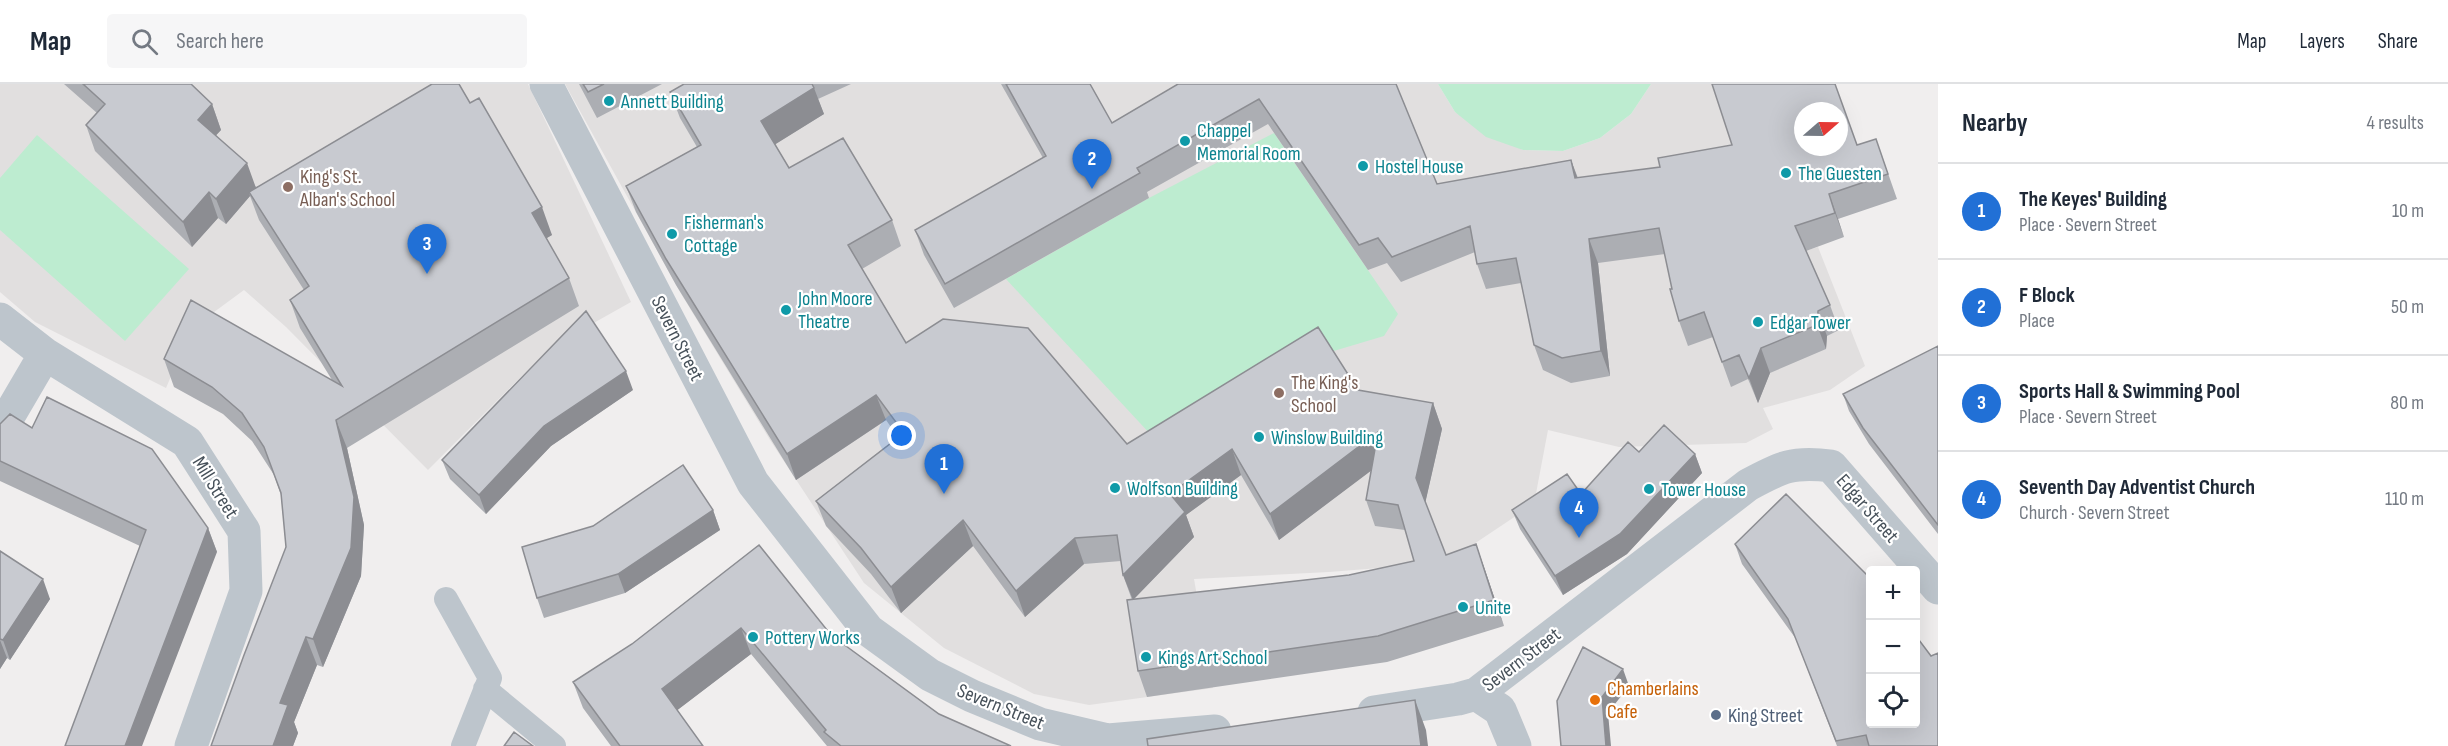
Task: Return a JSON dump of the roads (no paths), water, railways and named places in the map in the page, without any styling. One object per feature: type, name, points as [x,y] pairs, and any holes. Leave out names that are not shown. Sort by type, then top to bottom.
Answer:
[{"type":"street","name":"Severn Street","points":[[546,84],[753,483],[868,630],[930,675],[972,696],[1040,724],[1109,743],[1250,727]]},
{"type":"street","name":"Mill Street","points":[[0,319],[45,354],[188,442],[244,531],[246,591],[191,746]]},
{"type":"street","points":[[0,431],[45,354]]},
{"type":"street","name":"Edgar Street","points":[[1748,485],[1778,469],[1807,463],[1831,466],[1938,588]]},
{"type":"street","name":"Severn Street","points":[[1343,716],[1447,700],[1476,693],[1748,485]]},
{"type":"street","points":[[446,599],[487,684],[554,746]]},
{"type":"street","points":[[463,746],[487,684]]},
{"type":"street","points":[[1476,693],[1500,710],[1515,746]]},
{"type":"place","name":"Annett Building","points":[[609,101]]},
{"type":"place","name":"Chappel Memorial Room","points":[[1185,141]]},
{"type":"place","name":"Hostel House","points":[[1363,166]]},
{"type":"place","name":"The Guesten","points":[[1786,173]]},
{"type":"place","name":"King's St. Alban's School","points":[[288,187]]},
{"type":"place","name":"F Block","points":[[1092,189]]},
{"type":"place","name":"Fisherman's Cottage","points":[[672,234]]},
{"type":"place","name":"Sports Hall & Swimming Pool","points":[[427,274]]},
{"type":"place","name":"John Moore Theatre","points":[[786,310]]},
{"type":"place","name":"Edgar Tower","points":[[1758,322]]},
{"type":"place","name":"The King's School","points":[[1279,393]]},
{"type":"place","name":"Winslow Building","points":[[1259,437]]},
{"type":"place","name":"Wolfson Building","points":[[1115,488]]},
{"type":"place","name":"Tower House","points":[[1649,489]]},
{"type":"place","name":"The Keyes' Building","points":[[944,494]]},
{"type":"place","name":"Seventh Day Adventist Church","points":[[1579,538]]},
{"type":"place","name":"Unite","points":[[1463,607]]},
{"type":"place","name":"Pottery Works","points":[[753,637]]},
{"type":"place","name":"Kings Art School","points":[[1146,657]]},
{"type":"place","name":"Chamberlains Cafe","points":[[1595,700]]},
{"type":"place","name":"King Street","points":[[1716,715]]}]
